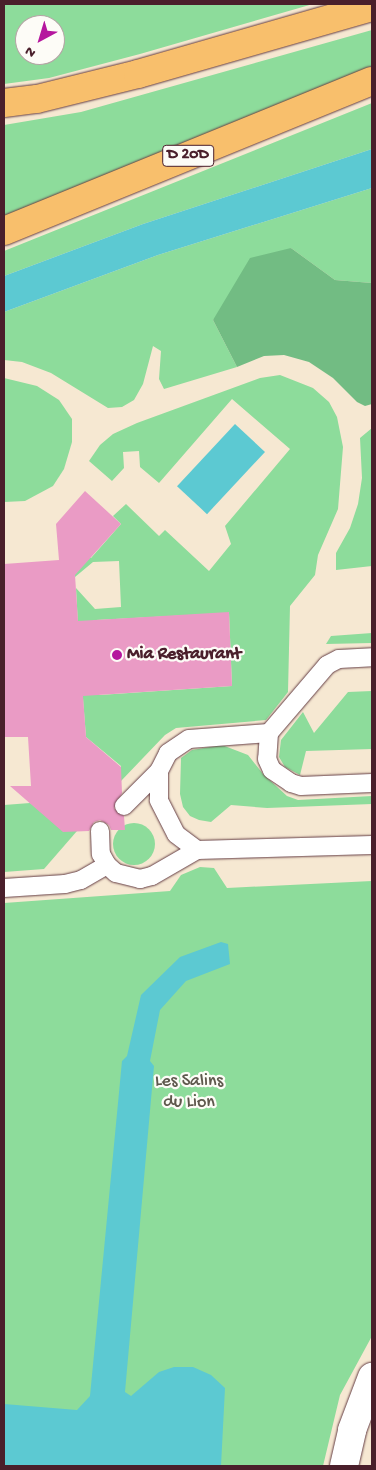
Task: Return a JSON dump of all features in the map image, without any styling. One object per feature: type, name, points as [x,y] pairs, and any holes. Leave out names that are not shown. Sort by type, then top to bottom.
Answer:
[{"type":"main road","points":[[4,103],[37,99],[138,74],[372,7]]},
{"type":"main road","name":"D 20D","points":[[4,231],[372,81]]},
{"type":"street","points":[[344,1466],[352,1430],[372,1377]]},
{"type":"lane","points":[[372,657],[339,659],[327,665],[269,733],[267,759],[272,770],[290,783],[301,786],[372,783]]},
{"type":"lane","points":[[124,806],[158,771],[168,752],[182,741],[269,733]]},
{"type":"lane","points":[[158,771],[159,800],[168,821],[186,844],[197,850]]},
{"type":"lane","points":[[100,831],[101,854],[107,865],[116,873],[140,879],[152,876],[197,850],[372,845]]},
{"type":"lane","points":[[4,888],[65,884],[81,880],[107,865]]},
{"type":"green space","points":[[4,4],[313,4],[140,54],[49,78],[4,84]]},
{"type":"green space","points":[[372,30],[372,67],[4,216],[4,125],[81,112]]},
{"type":"green space","points":[[372,103],[372,149],[143,224],[4,276],[4,251]]},
{"type":"green space","points":[[372,188],[372,283],[335,280],[291,248],[213,320],[237,367],[164,389],[159,379],[161,351],[153,346],[143,384],[134,400],[122,407],[108,408],[51,373],[22,362],[4,360],[4,312],[158,255]]},
{"type":"green space","points":[[291,248],[335,280],[372,283],[372,404],[365,406],[357,402],[333,378],[309,362],[284,355],[264,356],[237,367],[213,320],[250,258]]},
{"type":"green space","points":[[280,375],[313,388],[329,402],[337,417],[343,447],[338,509],[318,555],[315,575],[290,606],[288,692],[266,720],[176,728],[165,735],[121,781],[121,766],[86,737],[82,686],[100,695],[232,686],[229,613],[96,620],[78,625],[76,588],[95,609],[121,607],[119,561],[93,562],[75,577],[74,549],[91,558],[121,524],[113,516],[126,504],[159,536],[165,530],[209,571],[231,544],[225,526],[290,449],[232,399],[159,483],[140,467],[139,451],[123,452],[124,468],[112,481],[89,461],[100,445],[113,434],[137,423],[260,378]]},
{"type":"green space","points":[[4,378],[37,386],[59,400],[72,419],[72,442],[64,469],[53,486],[25,501],[4,502]]},
{"type":"green space","points":[[372,428],[372,566],[336,570],[336,553],[350,528],[358,504],[362,478],[360,438]]},
{"type":"green space","points":[[372,633],[372,643],[326,644],[331,636]]},
{"type":"green space","points":[[372,691],[372,749],[306,751],[300,775],[285,767],[279,757],[281,740],[303,712],[314,733],[348,692]]},
{"type":"green space","points":[[222,745],[248,755],[263,774],[287,796],[298,800],[372,796],[372,804],[267,808],[231,805],[211,822],[199,820],[190,816],[183,807],[180,794],[181,758],[192,750]]},
{"type":"green space","points":[[30,803],[77,831],[44,869],[4,872],[4,805]]},
{"type":"green space","points":[[138,823],[146,826],[152,832],[155,844],[152,856],[146,862],[130,865],[122,862],[116,856],[113,840],[116,832],[122,826]]},
{"type":"green space","name":"Les Salins du Lion","points":[[200,867],[214,868],[227,888],[372,881],[372,1336],[340,1395],[323,1466],[4,1466],[4,903],[170,891],[181,875]]},
{"type":"water","points":[[372,149],[372,188],[158,255],[4,312],[4,276],[143,224]]},
{"type":"water","points":[[235,424],[265,452],[207,514],[177,486]]},
{"type":"water","points":[[221,942],[228,944],[230,964],[186,981],[160,1010],[150,1061],[154,1066],[125,1392],[131,1396],[159,1372],[174,1367],[193,1367],[211,1375],[225,1388],[221,1466],[4,1466],[4,1404],[77,1410],[90,1396],[122,1061],[127,1056],[141,995],[180,957]]},
{"type":"building","name":"Mia Restaurant","points":[[85,491],[121,524],[75,575],[78,621],[229,612],[232,686],[83,696],[86,737],[121,767],[122,793],[114,808],[124,816],[125,830],[111,830],[109,825],[100,820],[94,822],[89,831],[63,832],[10,786],[31,786],[28,737],[4,737],[4,564],[59,560],[56,524]]},
{"type":"place","name":"Mia Restaurant","points":[[117,655]]}]
